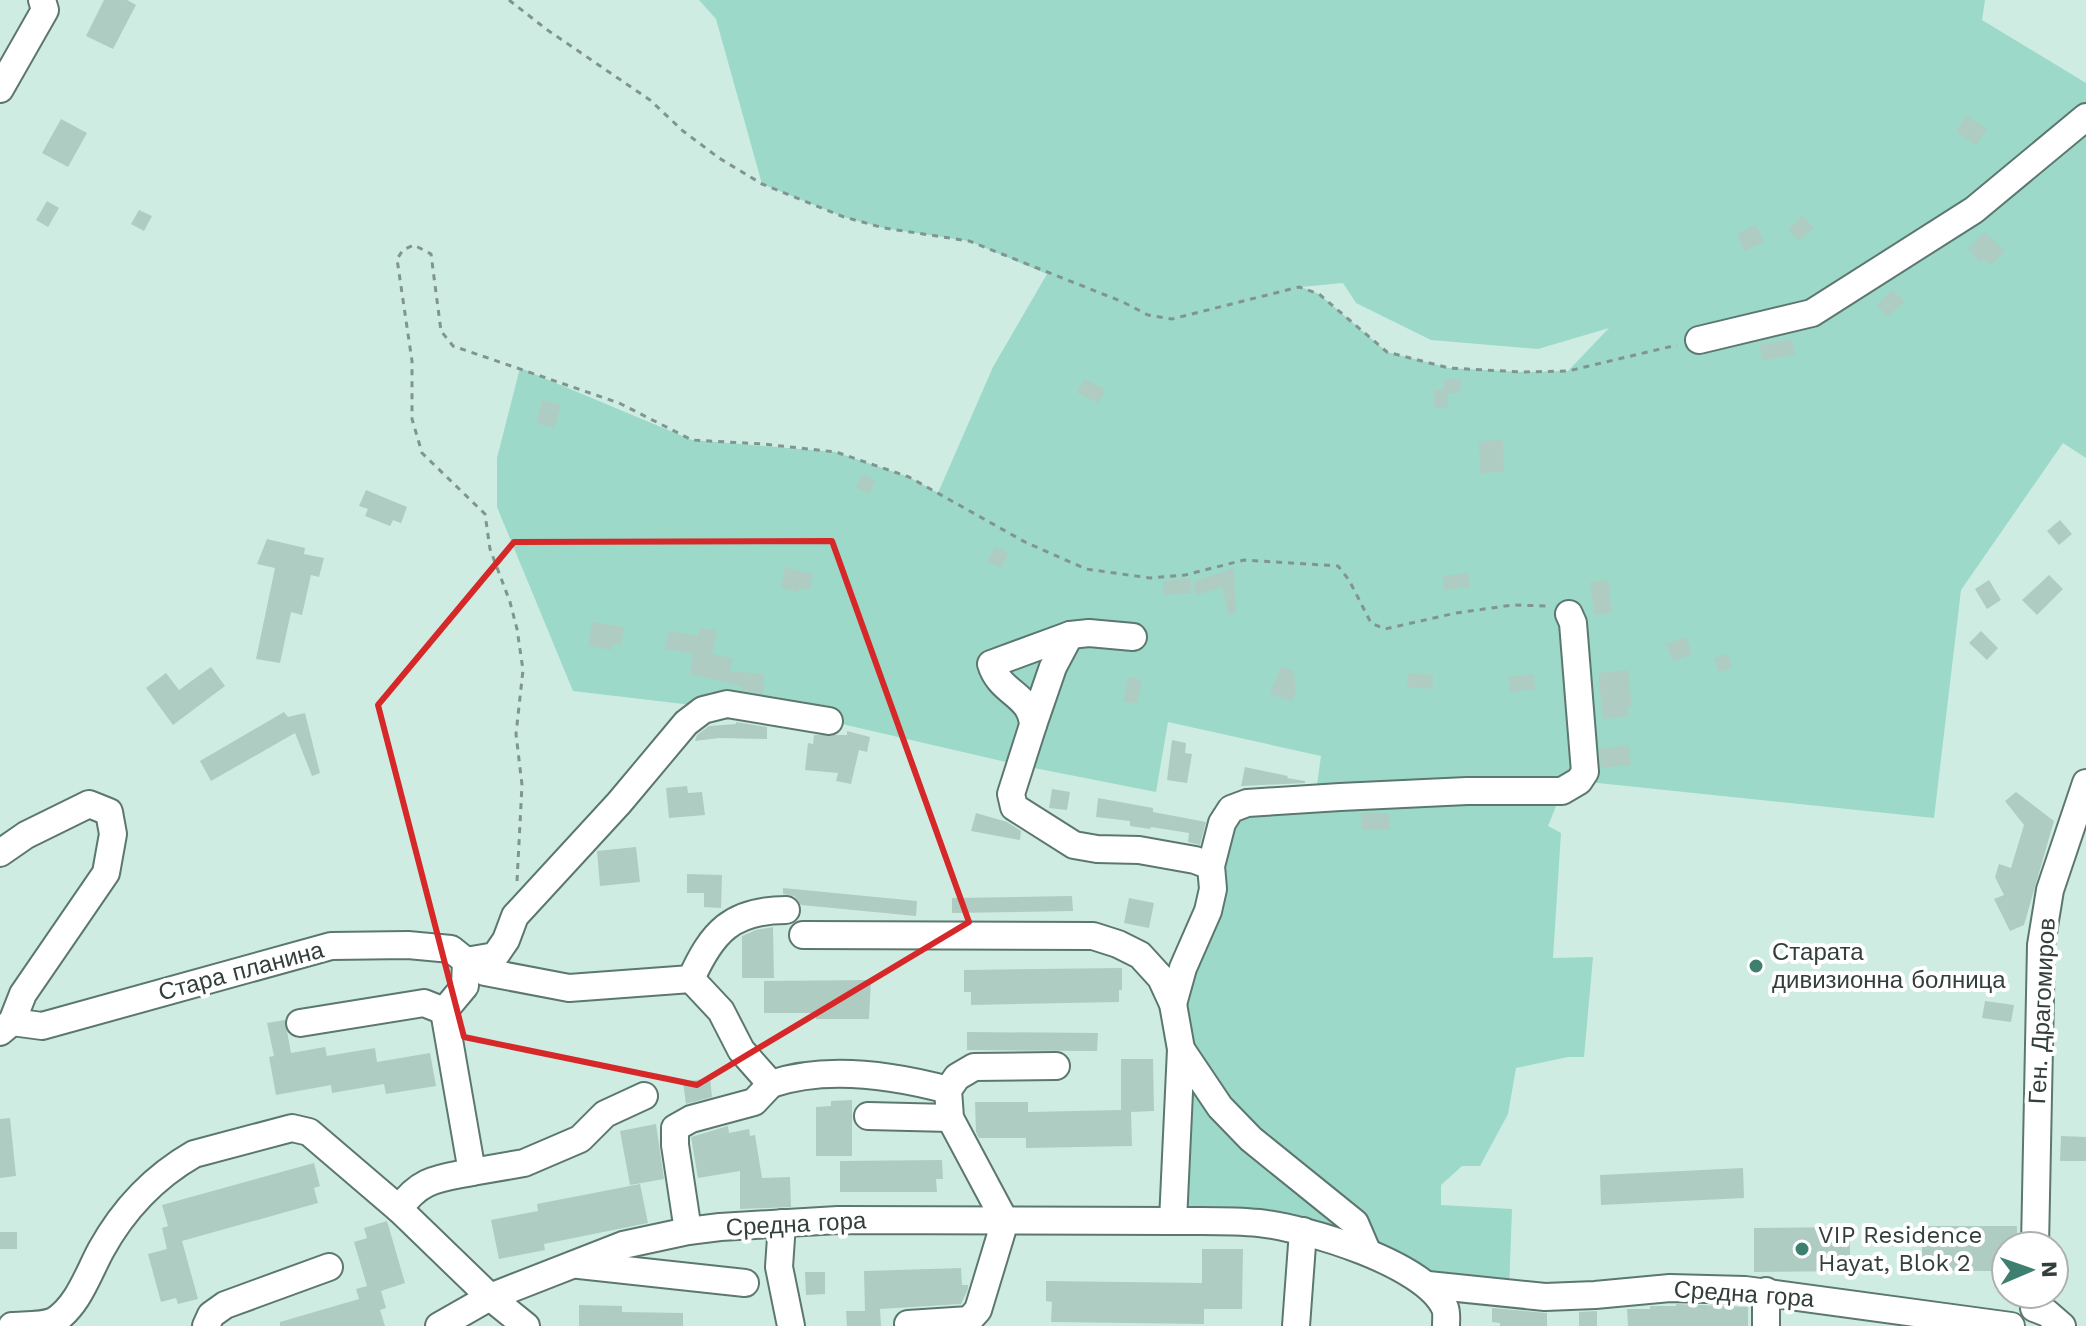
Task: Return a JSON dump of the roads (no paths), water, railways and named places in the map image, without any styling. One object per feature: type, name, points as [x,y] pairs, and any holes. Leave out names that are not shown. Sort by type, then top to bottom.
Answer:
[{"type":"street","points":[[0,89],[45,10],[42,0]]},
{"type":"street","points":[[1699,340],[1812,313],[1974,210],[2086,117]]},
{"type":"street","points":[[1173,1004],[1183,968],[1208,911],[1213,889],[1211,866],[1222,823],[1231,809],[1247,803],[1467,791],[1562,791],[1579,781],[1585,772],[1573,623],[1569,614]]},
{"type":"street","points":[[1033,725],[1033,714],[1028,705],[996,679],[991,664],[1070,635],[1089,633],[1133,637]]},
{"type":"street","points":[[1070,635],[1053,667],[1033,725],[1011,794],[1014,807],[1074,845],[1139,850],[1211,866]]},
{"type":"street","points":[[472,1172],[444,1011],[465,986],[466,961],[495,956],[506,940],[515,916],[619,803],[686,723],[703,710],[727,704],[829,721]]},
{"type":"street","name":"Ген. Драгомиров","points":[[2035,1230],[2041,945],[2050,890],[2086,783]]},
{"type":"street","points":[[0,853],[26,835],[89,804],[109,812],[113,834],[106,873],[23,994],[6,1027]]},
{"type":"street","points":[[771,1084],[741,1050],[721,1011],[691,979],[705,948],[724,927],[761,910],[786,910]]},
{"type":"street","points":[[803,935],[1093,936],[1140,955],[1161,978],[1173,1004],[1181,1049],[1173,1221]]},
{"type":"street","name":"Стара планина","points":[[6,1027],[42,1026],[331,946],[408,945],[451,949],[485,972],[569,988],[691,979]]},
{"type":"street","points":[[300,1023],[424,1003],[444,1011]]},
{"type":"street","points":[[1181,1049],[1220,1107],[1251,1139],[1355,1223],[1367,1251]]},
{"type":"street","points":[[908,1324],[969,1320],[978,1310],[1005,1221],[950,1118],[948,1090],[957,1077],[974,1067],[1056,1066]]},
{"type":"street","points":[[688,1231],[675,1128],[691,1119],[754,1102],[771,1084],[815,1073],[925,1084],[948,1090]]},
{"type":"street","points":[[399,1209],[412,1191],[429,1181],[524,1163],[580,1139],[605,1114],[644,1096]]},
{"type":"street","points":[[868,1116],[950,1118]]},
{"type":"street","points":[[12,1326],[50,1324],[65,1313],[85,1283],[101,1250],[138,1196],[180,1163],[194,1154],[292,1128],[309,1132],[399,1209],[490,1297],[526,1326]]},
{"type":"street","name":"Средна гора","points":[[439,1326],[490,1297],[623,1245],[688,1231],[838,1220],[1259,1223],[1303,1231],[1367,1251],[1428,1285],[1545,1297],[1670,1288],[1766,1291],[1938,1321],[2011,1326]]},
{"type":"street","points":[[782,1223],[779,1267],[791,1326]]},
{"type":"street","points":[[1296,1326],[1303,1231]]},
{"type":"street","points":[[576,1265],[745,1283]]},
{"type":"street","points":[[206,1326],[211,1315],[225,1305],[329,1267]]},
{"type":"street","points":[[1428,1285],[1449,1320]]},
{"type":"street","points":[[1766,1291],[1766,1326]]},
{"type":"street","points":[[2037,1310],[2047,1313],[2062,1326]]},
{"type":"place","name":"Старата дивизионна болница","points":[[1756,966]]},
{"type":"place","name":"VIP Residence Hayat, Blok 2","points":[[1802,1249]]}]
